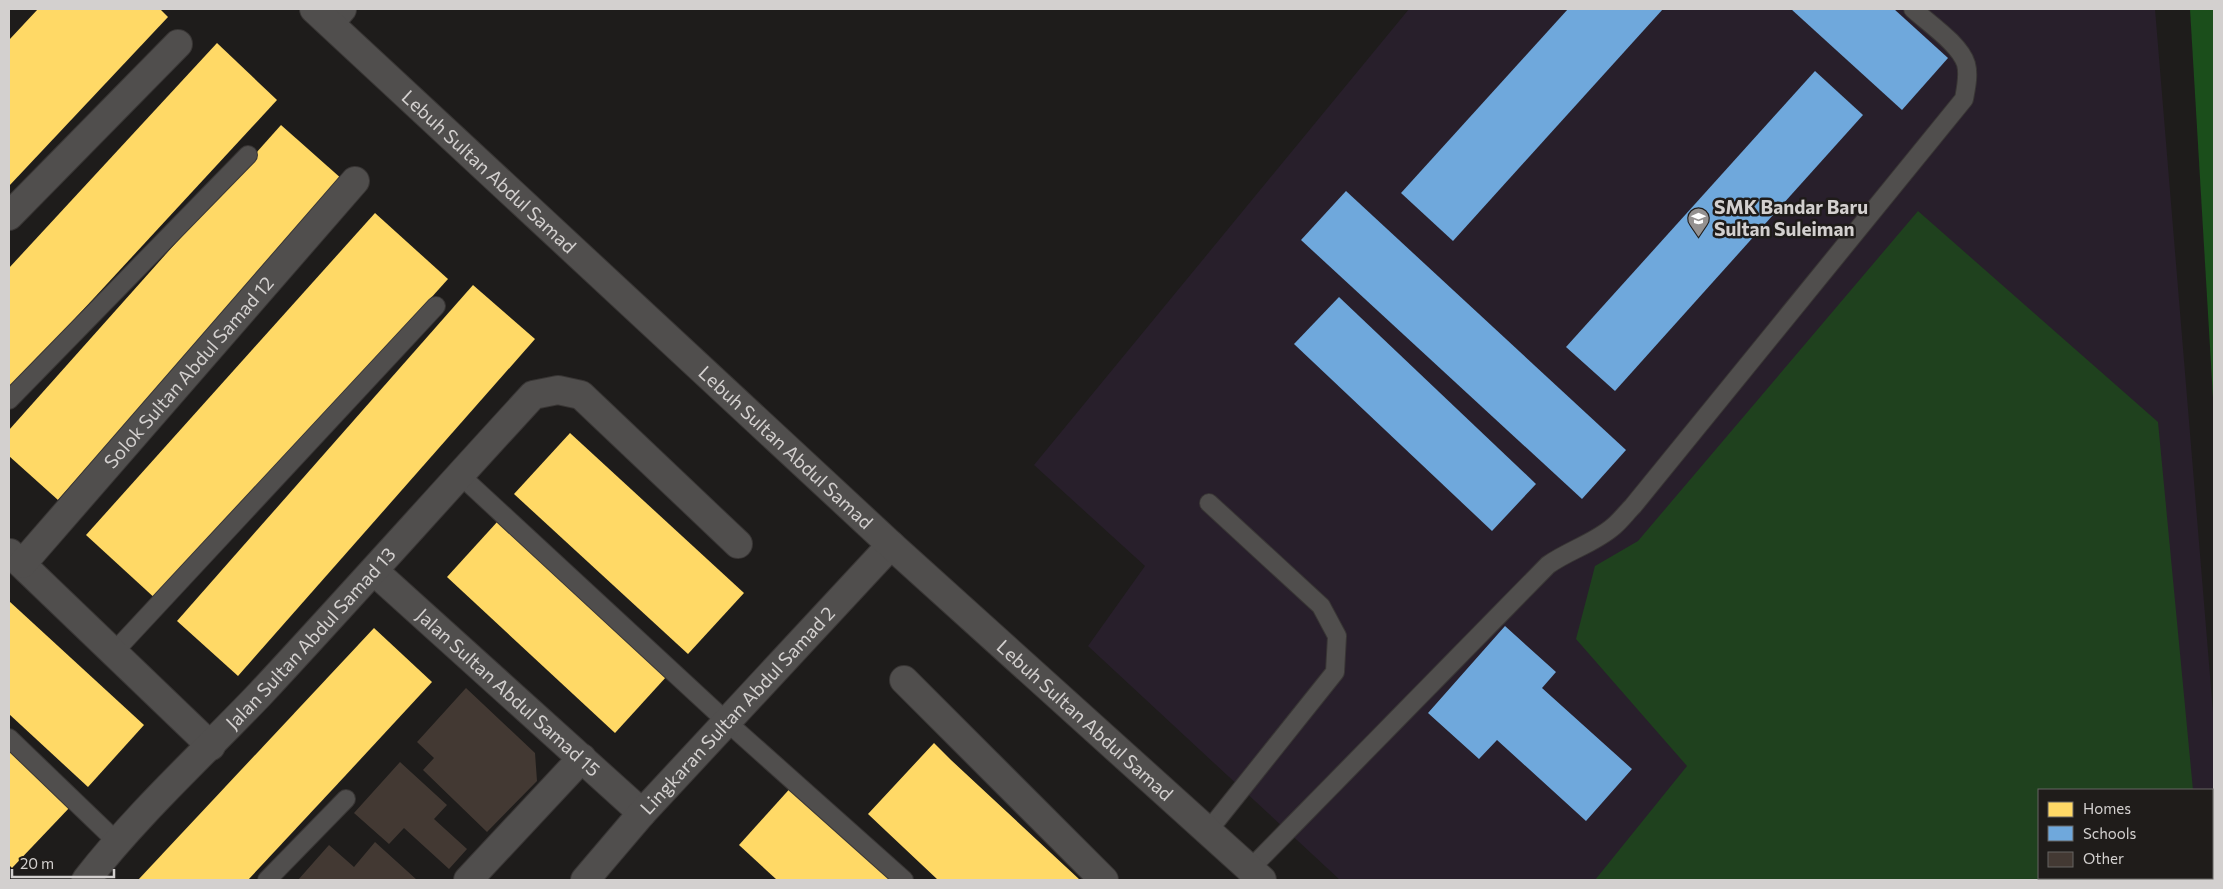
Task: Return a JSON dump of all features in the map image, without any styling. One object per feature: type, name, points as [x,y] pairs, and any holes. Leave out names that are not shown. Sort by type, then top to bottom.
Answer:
[{"type":"street","name":"Lebuh Sultan Abdul Samad","points":[[329,13],[892,545],[1256,875]]},
{"type":"street","points":[[9,216],[178,44]]},
{"type":"street","name":"Solok Sultan Abdul Samad 12","points":[[16,558],[355,182]]},
{"type":"street","name":"Jalan Sultan Abdul Samad 13","points":[[86,880],[116,841],[211,746],[374,571],[533,395],[558,390],[580,395],[738,544]]},
{"type":"street","name":"Lingkaran Sultan Abdul Samad 2","points":[[586,880],[642,812],[892,545]]},
{"type":"street","points":[[16,558],[211,746]]},
{"type":"street","name":"Jalan Sultan Abdul Samad 15","points":[[374,571],[642,812]]},
{"type":"street","points":[[904,680],[1104,880]]},
{"type":"street","points":[[468,880],[582,758]]},
{"type":"lane","points":[[1256,875],[1548,565],[1563,554],[1614,526],[1627,512],[1964,99],[1967,82],[1966,64],[1958,49],[1913,9]]},
{"type":"lane","points":[[9,400],[248,155]]},
{"type":"lane","points":[[114,652],[436,306]]},
{"type":"lane","points":[[460,475],[726,722],[904,880]]},
{"type":"lane","points":[[1208,831],[1335,672],[1337,636],[1321,606],[1210,503]]},
{"type":"lane","points":[[9,738],[116,841]]},
{"type":"lane","points":[[267,880],[346,799]]},
{"type":"shaded area","name":"SMK Bandar Baru Sultan Suleiman","points":[[1409,9],[2155,9],[2214,724],[2214,880],[1340,880],[1088,646],[1145,566],[1034,465]]},
{"type":"green space","points":[[2190,9],[2214,9],[2214,415]]},
{"type":"green space","points":[[1918,211],[2158,422],[2193,789],[2038,789],[2038,879],[2202,880],[1595,880],[1687,766],[1576,639],[1595,566],[1638,541]]},
{"type":"building: Homes","points":[[38,9],[160,9],[168,17],[9,186],[9,40]]},
{"type":"building: Homes","points":[[217,43],[277,100],[9,390],[9,268]]},
{"type":"building: Homes","points":[[281,125],[343,180],[58,500],[9,456],[9,430]]},
{"type":"building: Homes","points":[[375,213],[448,279],[158,601],[86,535]]},
{"type":"building: Homes","points":[[473,285],[535,339],[238,676],[177,621]]},
{"type":"building: Homes","points":[[570,433],[744,593],[688,654],[514,494]]},
{"type":"building: Homes","points":[[498,521],[667,676],[615,733],[447,577]]},
{"type":"building: Homes","points":[[9,601],[144,725],[88,787],[9,714]]},
{"type":"building: Homes","points":[[374,628],[432,682],[248,880],[138,880]]},
{"type":"building: Homes","points":[[934,743],[1080,880],[938,880],[868,814]]},
{"type":"building: Homes","points":[[9,746],[71,806],[12,868],[9,865]]},
{"type":"building: Homes","points":[[794,784],[901,880],[777,880],[739,845]]},
{"type":"building: Schools","points":[[1568,9],[1663,9],[1453,241],[1401,193]]},
{"type":"building: Schools","points":[[1791,9],[1894,9],[1948,58],[1902,110]]},
{"type":"building: Schools","points":[[1815,71],[1863,115],[1615,391],[1566,347]]},
{"type":"building: Schools","points":[[1346,191],[1626,450],[1582,499],[1301,240]]},
{"type":"building: Schools","points":[[1339,297],[1536,484],[1492,531],[1294,344]]},
{"type":"building: Schools","points":[[1505,626],[1556,672],[1542,688],[1632,769],[1586,821],[1497,740],[1479,759],[1428,713]]},
{"type":"building: Other","points":[[466,688],[535,753],[537,781],[487,832],[423,770],[434,758],[417,742]]},
{"type":"building: Other","points":[[400,762],[447,805],[434,819],[467,849],[449,869],[404,828],[389,844],[354,813]]},
{"type":"building: Other","points":[[375,842],[417,880],[298,880],[329,845],[354,867]]},
{"type":"place","name":"SMK Bandar Baru Sultan Suleiman","points":[[1698,237]]}]
